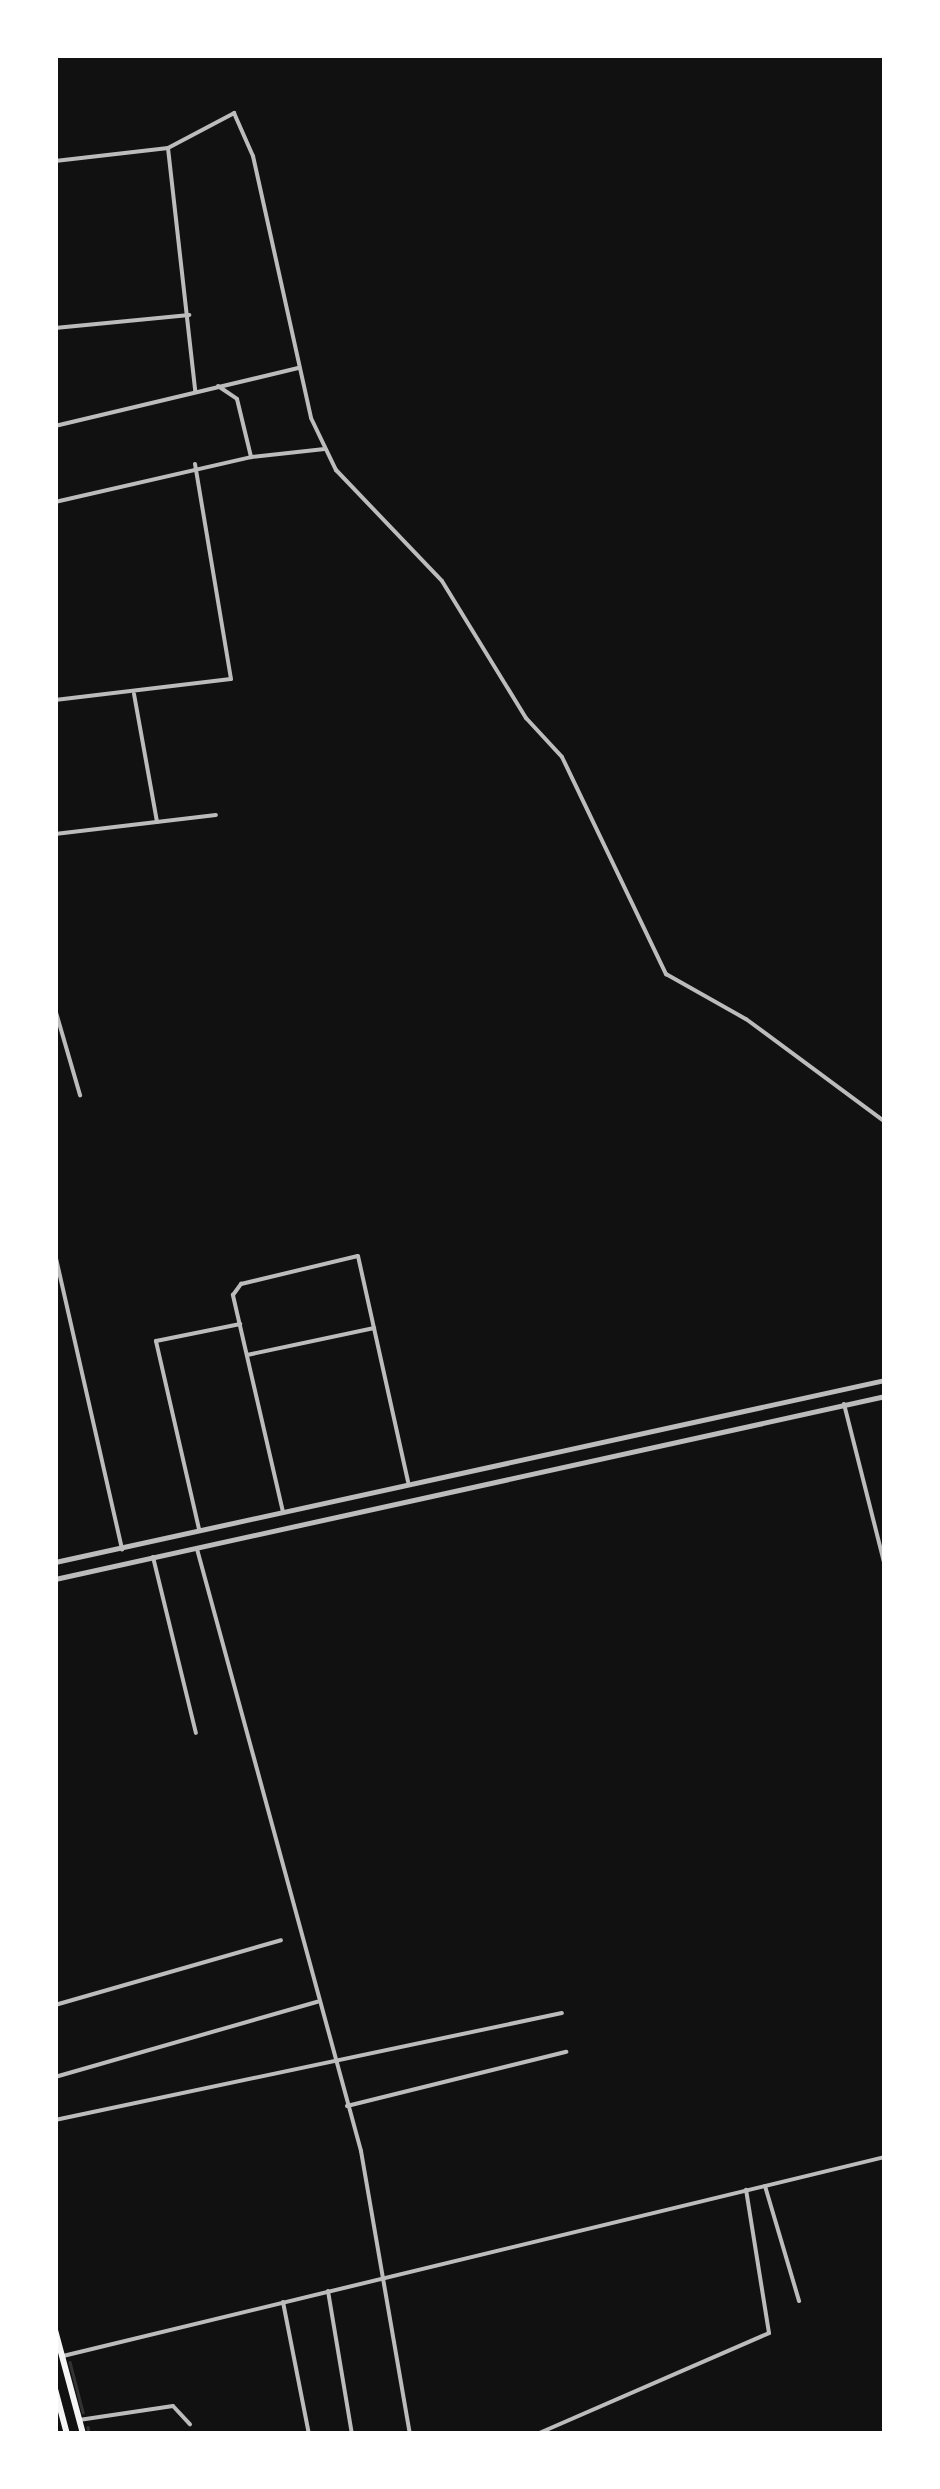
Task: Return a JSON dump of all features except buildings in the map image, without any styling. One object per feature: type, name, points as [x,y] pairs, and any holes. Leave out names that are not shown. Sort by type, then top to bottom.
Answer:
[{"type":"main road","points":[[55,2330],[83,2434]]},
{"type":"main road","points":[[55,2389],[67,2434]]},
{"type":"street","points":[[55,161],[168,148],[234,112],[253,156],[298,368],[326,449],[341,478],[442,581],[516,704],[562,757],[666,974],[746,1018],[885,1122]]},
{"type":"street","points":[[168,148],[195,390]]},
{"type":"street","points":[[55,328],[189,316]]},
{"type":"street","points":[[55,426],[213,385],[298,368]]},
{"type":"street","points":[[213,385],[237,399],[251,457]]},
{"type":"street","points":[[55,502],[195,464],[326,449]]},
{"type":"street","points":[[55,700],[134,693],[233,676],[195,464]]},
{"type":"street","points":[[134,693],[157,822]]},
{"type":"street","points":[[55,834],[216,815]]},
{"type":"street","points":[[55,1009],[80,1094]]},
{"type":"street","points":[[55,1254],[122,1548]]},
{"type":"street","points":[[283,1512],[240,1324],[236,1286],[358,1256],[408,1482]]},
{"type":"street","points":[[199,1529],[156,1342],[240,1324]]},
{"type":"street","points":[[248,1355],[374,1328]]},
{"type":"street","points":[[55,1562],[885,1380]]},
{"type":"street","points":[[55,1579],[885,1396]]},
{"type":"street","points":[[844,1404],[885,1566]]},
{"type":"street","points":[[197,1549],[347,2106],[387,2276],[410,2434]]},
{"type":"street","points":[[154,1557],[196,1734]]},
{"type":"street","points":[[55,2005],[281,1940]]},
{"type":"street","points":[[55,2077],[317,2002]]},
{"type":"street","points":[[55,2120],[335,2066],[562,2012]]},
{"type":"street","points":[[347,2106],[566,2052]]},
{"type":"street","points":[[62,2356],[885,2158]]},
{"type":"street","points":[[765,2186],[799,2301]]},
{"type":"street","points":[[538,2434],[769,2332],[746,2190]]},
{"type":"street","points":[[328,2291],[352,2434]]},
{"type":"street","points":[[283,2302],[309,2434]]},
{"type":"street","points":[[79,2420],[173,2406],[190,2424]]},
{"type":"waterway","points":[[70,2362],[83,2412]]},
{"type":"waterway","points":[[88,2427],[89,2434]]}]
